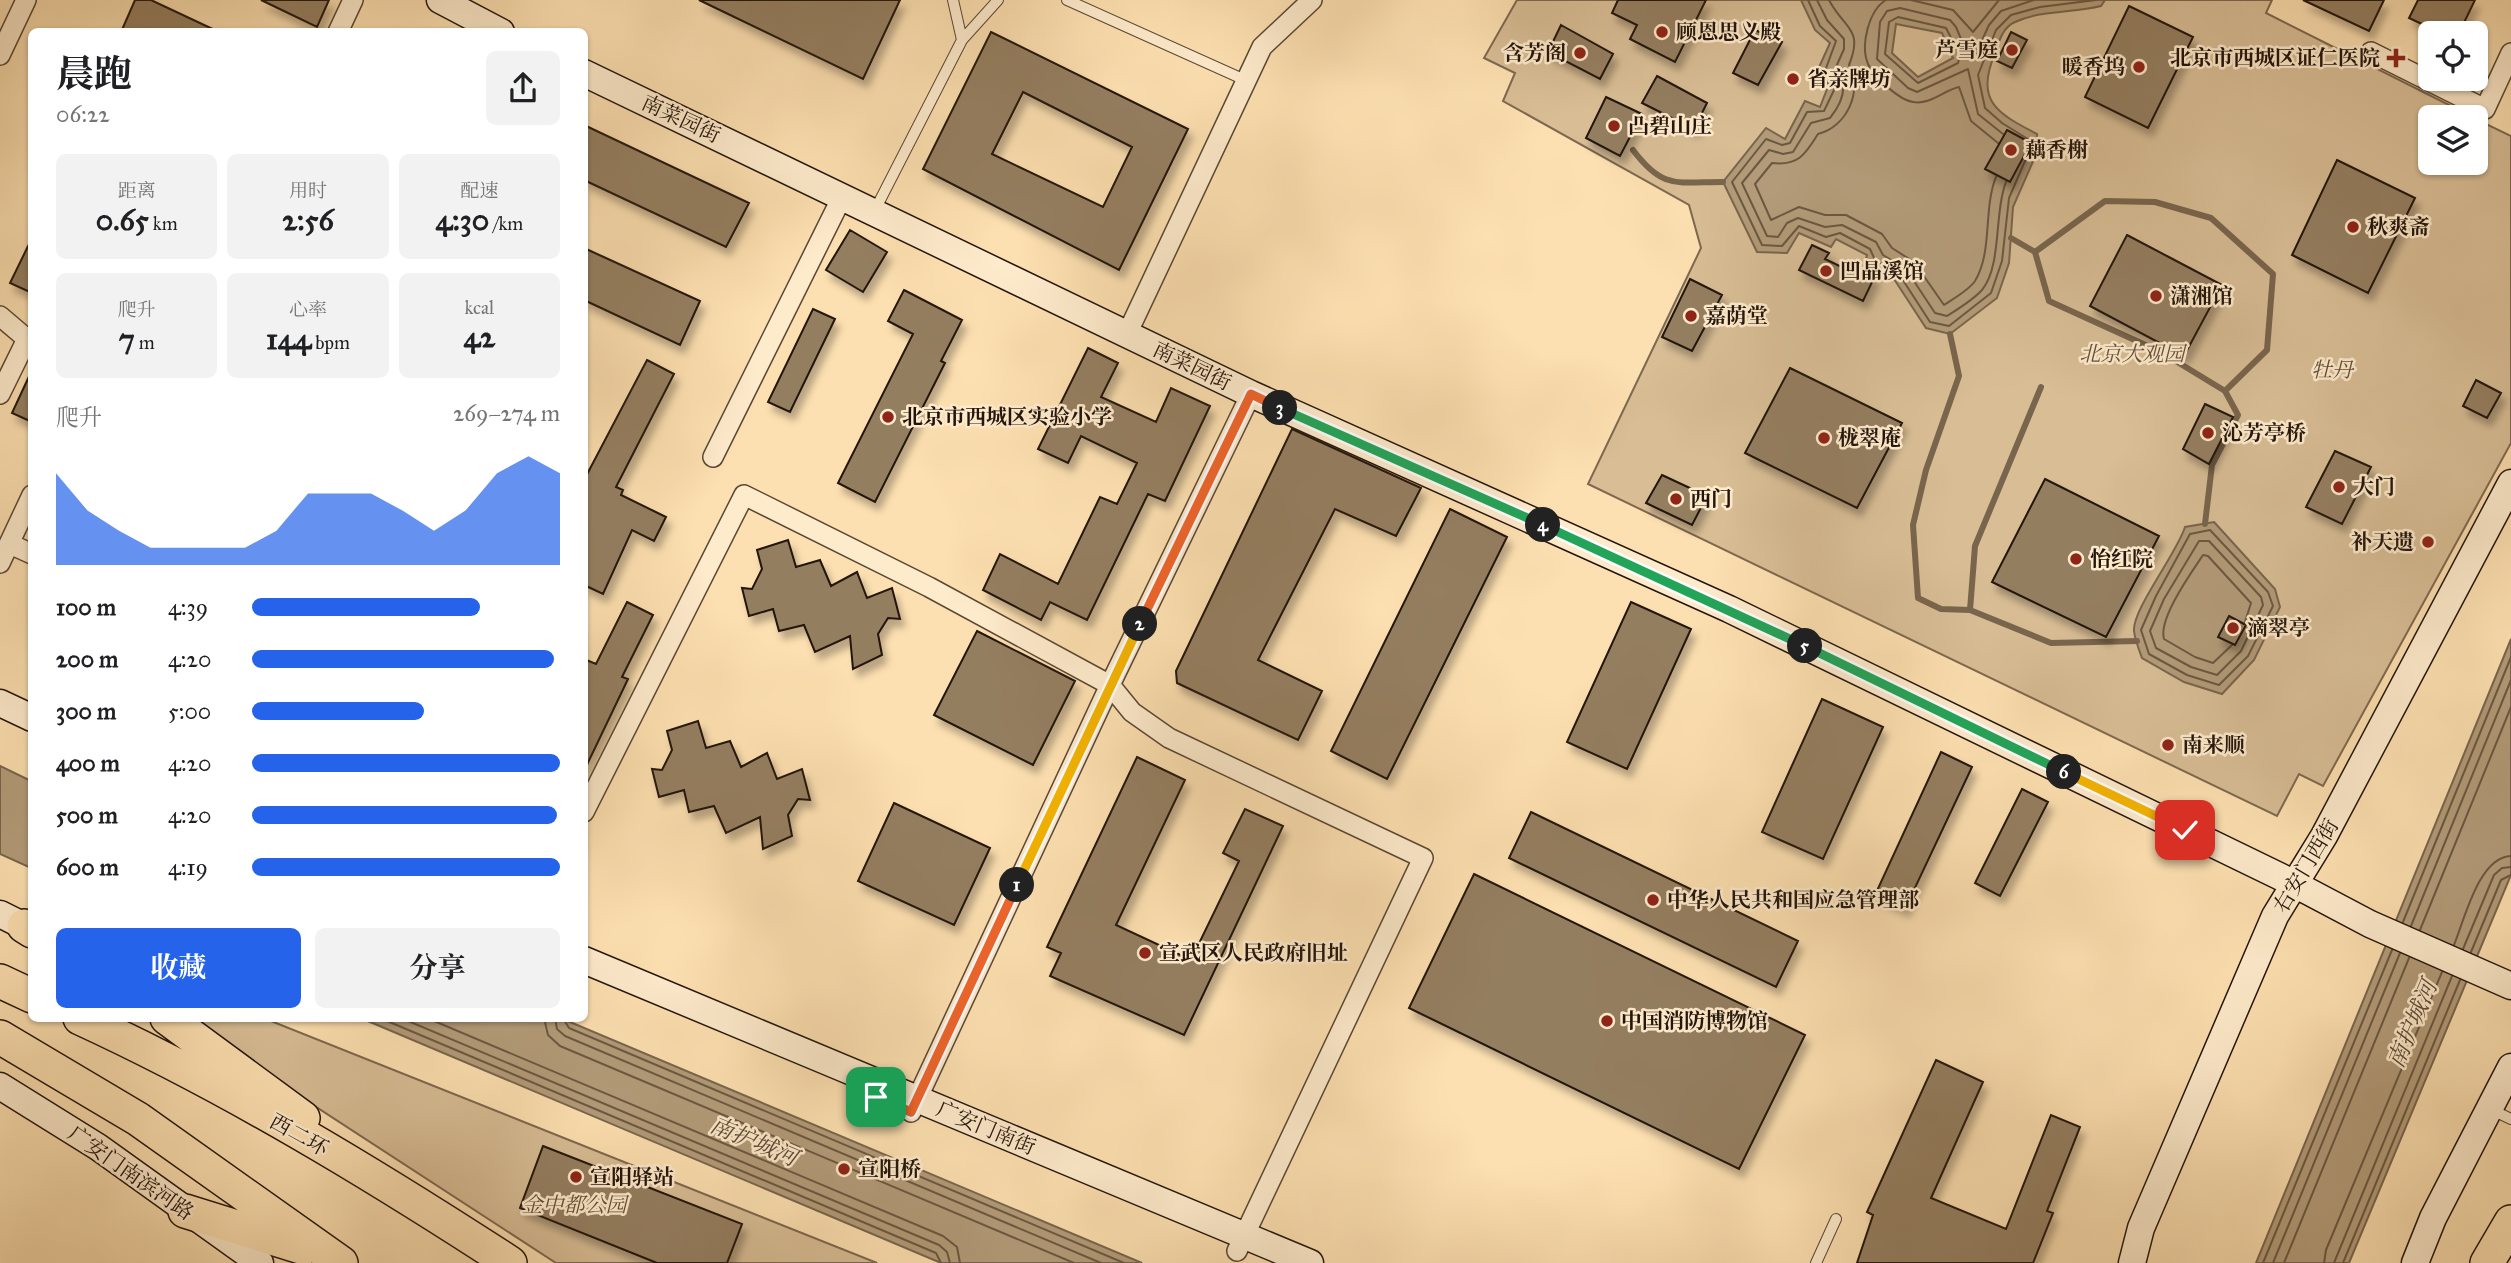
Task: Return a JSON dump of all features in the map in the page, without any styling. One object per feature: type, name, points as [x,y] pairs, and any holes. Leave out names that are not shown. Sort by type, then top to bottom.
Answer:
[{"type":"highway","points":[[0,981],[28,994]]},
{"type":"highway","name":"西二环","points":[[88,1022],[140,1047],[378,1179],[510,1263]]},
{"type":"highway","points":[[172,1022],[321,1131],[378,1179]]},
{"type":"highway","points":[[0,1037],[138,1119],[337,1260]]},
{"type":"highway","points":[[185,1211],[337,1260]]},
{"type":"highway","points":[[2487,1263],[2511,1223]]},
{"type":"street","points":[[0,55],[26,0]]},
{"type":"street","points":[[340,28],[353,0]]},
{"type":"street","points":[[440,0],[493,28]]},
{"type":"street","points":[[1127,334],[1262,47],[1312,0]]},
{"type":"street","points":[[2371,52],[2484,109],[2511,53]]},
{"type":"street","name":"南菜园街","points":[[588,75],[843,195],[1251,394],[1729,609],[2301,887],[2371,924],[2502,983]]},
{"type":"street","points":[[713,457],[843,195]]},
{"type":"street","points":[[0,316],[27,339],[0,394]]},
{"type":"street","points":[[914,1106],[1110,685],[1251,394]]},
{"type":"street","name":"右安门西街","points":[[2143,1263],[2148,1240],[2325,836],[2511,483]]},
{"type":"street","points":[[588,804],[744,495],[929,587],[1110,685],[1132,712],[1169,738],[1423,858],[1241,1243]]},
{"type":"street","points":[[0,564],[28,504]]},
{"type":"street","points":[[10,544],[28,552]]},
{"type":"street","points":[[0,688],[28,702]]},
{"type":"street","points":[[0,703],[28,717]]},
{"type":"street","name":"右安门西街","points":[[2132,1263],[2137,1238],[2236,1004],[2276,916],[2301,887]]},
{"type":"street","name":"广安门南街","points":[[588,962],[914,1106]]},
{"type":"street","name":"广安门南街","points":[[588,977],[914,1106],[1241,1243],[1310,1263]]},
{"type":"street","points":[[2415,1263],[2433,1218],[2500,1114],[2511,1067]]},
{"type":"street","name":"广安门南滨河路","points":[[0,1086],[99,1147],[260,1263]]},
{"type":"street","name":"广安门南街","points":[[1241,1243],[1266,1263]]},
{"type":"lane","points":[[953,0],[962,40]]},
{"type":"lane","points":[[874,211],[962,40],[998,0]]},
{"type":"lane","points":[[1067,0],[1245,80]]},
{"type":"lane","points":[[1816,1263],[1836,1219]]},
{"type":"green space","name":"北京大观园","points":[[1517,0],[2272,0],[2266,13],[2449,105],[2418,105],[2418,175],[2488,175],[2488,125],[2511,136],[2511,443],[2323,786],[2299,774],[2277,816],[1588,484],[1701,248],[1689,205],[1503,101],[1515,73],[1484,58]]},
{"type":"green space","name":"金中都公园","points":[[186,1022],[274,1022],[877,1263],[556,1263]]},
{"type":"water","points":[[1801,0],[2105,0],[2101,6],[2025,18],[2011,24],[2000,39],[1989,70],[1989,95],[2001,112],[2037,134],[2038,150],[2013,207],[2009,263],[1997,298],[1950,334],[1926,328],[1894,279],[1865,263],[1867,255],[1836,239],[1831,247],[1799,233],[1787,253],[1757,252],[1723,182],[1766,128],[1785,139],[1805,101],[1820,107],[1829,84],[1815,76],[1830,43],[1815,30]],"holes":[[[1896,24],[1942,33],[1953,58],[1918,77],[1892,53]]]},
{"type":"water","points":[[2214,522],[2275,589],[2280,607],[2254,660],[2222,694],[2184,682],[2142,658],[2134,631],[2140,610],[2185,527]]},
{"type":"water","name":"南护城河","points":[[2511,639],[2511,875],[2349,1263],[2256,1263]]},
{"type":"water","points":[[0,766],[28,780],[28,867],[0,854]]},
{"type":"water","points":[[370,1022],[570,1022],[1142,1263],[941,1263]]},
{"type":"building","points":[[135,0],[151,0],[210,28],[123,28]]},
{"type":"building","points":[[261,0],[329,0],[317,27]]},
{"type":"building","points":[[699,0],[900,0],[863,79]]},
{"type":"building","name":"顾恩思义殿","points":[[1618,0],[1706,0],[1675,62],[1630,39],[1637,25],[1612,13]]},
{"type":"building","points":[[2303,0],[2384,0],[2369,31]]},
{"type":"building","points":[[2418,0],[2475,0],[2465,21],[2418,22],[2409,18]]},
{"type":"building","name":"暖香坞","points":[[2129,6],[2193,37],[2148,128],[2085,97]]},
{"type":"building","name":"含芳阁","points":[[1561,25],[1613,54],[1600,79],[1548,52]]},
{"type":"building","points":[[1755,30],[1782,42],[1758,85],[1733,73]]},
{"type":"building","points":[[991,32],[1188,129],[1119,270],[923,169]],"holes":[[[1023,92],[1132,147],[1103,207],[992,154]]]},
{"type":"building","name":"芦雪庭","points":[[2011,32],[2027,40],[2012,68],[1997,61]]},
{"type":"building","points":[[1657,76],[1707,103],[1694,129],[1642,103]]},
{"type":"building","name":"凸碧山庄","points":[[1606,97],[1642,114],[1620,156],[1586,138]]},
{"type":"building","points":[[588,127],[749,203],[726,247],[588,182]]},
{"type":"building","name":"藕香榭","points":[[2007,130],[2031,143],[2010,182],[1985,169]]},
{"type":"building","name":"秋爽斋","points":[[2337,160],[2415,198],[2368,293],[2292,255]]},
{"type":"building","points":[[850,230],[887,252],[863,292],[826,270]]},
{"type":"building","name":"潇湘馆","points":[[2127,235],[2222,285],[2184,356],[2090,306]]},
{"type":"building","name":"凹晶溪馆","points":[[1812,245],[1829,253],[1825,259],[1854,273],[1858,267],[1875,276],[1863,301],[1799,270]]},
{"type":"building","points":[[28,246],[28,291],[10,283]]},
{"type":"building","points":[[588,250],[700,301],[680,345],[588,302]]},
{"type":"building","name":"嘉荫堂","points":[[1690,279],[1722,295],[1692,351],[1662,337]]},
{"type":"building","points":[[904,290],[962,320],[941,361],[945,363],[875,502],[838,483],[913,334],[888,321]]},
{"type":"building","points":[[813,309],[835,319],[790,412],[768,402]]},
{"type":"building","points":[[1088,348],[1118,363],[1101,397],[1156,422],[1171,388],[1210,406],[1165,501],[1148,494],[1087,620],[1050,602],[1041,620],[983,590],[1000,554],[1058,584],[1100,497],[1117,504],[1137,463],[1081,436],[1068,463],[1038,449]]},
{"type":"building","points":[[647,360],[674,374],[616,487],[623,490],[621,495],[666,517],[654,541],[632,530],[603,594],[588,587],[588,472]]},
{"type":"building","name":"栊翠庵","points":[[1790,368],[1902,423],[1857,508],[1745,453]]},
{"type":"building","points":[[28,379],[28,420],[12,413]]},
{"type":"building","points":[[2476,380],[2501,393],[2487,418],[2463,406]]},
{"type":"building","name":"沁芳亭桥","points":[[2205,404],[2233,417],[2209,464],[2183,449]]},
{"type":"building","points":[[1292,429],[1421,488],[1396,536],[1335,509],[1258,660],[1322,691],[1298,740],[1177,683],[1176,671]]},
{"type":"building","name":"大门","points":[[2335,451],[2371,467],[2342,524],[2306,507]]},
{"type":"building","name":"西门","points":[[1662,475],[1707,496],[1692,525],[1646,503]]},
{"type":"building","name":"怡红院","points":[[2045,479],[2159,536],[2106,637],[1992,582]]},
{"type":"building","points":[[1450,509],[1507,537],[1387,779],[1331,751]]},
{"type":"building","points":[[788,540],[796,567],[820,560],[831,586],[857,572],[867,598],[892,588],[900,619],[888,618],[878,634],[882,655],[853,669],[850,636],[815,652],[804,625],[779,631],[773,609],[749,616],[742,588],[752,589],[762,569],[757,550]]},
{"type":"building","points":[[627,602],[653,615],[622,677],[628,679],[588,763],[588,661],[596,664]]},
{"type":"building","points":[[1631,602],[1691,629],[1627,769],[1567,742]]},
{"type":"building","name":"滴翠亭","points":[[2229,616],[2246,625],[2235,645],[2218,637]]},
{"type":"building","points":[[977,631],[1075,681],[1033,765],[934,715]]},
{"type":"building","points":[[1822,699],[1883,727],[1823,859],[1762,832]]},
{"type":"building","points":[[698,721],[706,748],[730,741],[741,767],[767,753],[777,779],[802,769],[810,800],[798,799],[788,815],[792,836],[763,849],[760,817],[726,833],[714,806],[689,812],[684,790],[659,797],[652,769],[662,770],[672,750],[667,731]]},
{"type":"building","points":[[1941,752],[1972,767],[1905,909],[1875,895]]},
{"type":"building","points":[[1137,757],[1185,780],[1116,925],[1191,960],[1239,861],[1223,853],[1245,809],[1283,826],[1184,1035],[1050,976],[1061,953],[1047,947]]},
{"type":"building","points":[[2022,789],[2048,802],[2000,896],[1975,883]]},
{"type":"building","points":[[894,803],[990,848],[954,925],[858,881]]},
{"type":"building","name":"中华人民共和国应急管理部","points":[[1531,812],[1798,941],[1776,987],[1509,858]]},
{"type":"building","name":"中国消防博物馆","points":[[1474,874],[1805,1035],[1739,1169],[1409,1008]]},
{"type":"building","points":[[1936,1060],[1983,1082],[1931,1198],[2006,1229],[2051,1115],[2080,1127],[2047,1211],[2053,1213],[2033,1263],[1857,1263],[1873,1215],[1867,1212]]},
{"type":"building","name":"宣阳驿站","points":[[543,1146],[742,1224],[727,1263],[657,1263],[520,1208]]},
{"type":"waterway","points":[[1633,150],[1653,172],[1663,178],[1682,182],[1723,182]]},
{"type":"waterway","points":[[2035,252],[2105,201],[2155,202],[2211,218],[2273,274],[2267,350],[2225,391]]},
{"type":"waterway","points":[[2011,238],[2035,252],[2049,301],[2161,352],[2225,391],[2238,415],[2212,465],[2205,524]]},
{"type":"waterway","points":[[1950,334],[1959,376],[1926,470],[1913,525],[1918,598],[1941,609],[1970,610],[2051,643],[2137,641]]},
{"type":"waterway","points":[[1970,610],[1975,546],[2041,387]]},
{"type":"place","name":"顾恩思义殿","points":[[1662,32]]},
{"type":"place","name":"芦雪庭","points":[[2012,50]]},
{"type":"place","name":"含芳阁","points":[[1580,53]]},
{"type":"place","name":"北京市西城区证仁医院","points":[[2396,58]]},
{"type":"place","name":"暖香坞","points":[[2139,67]]},
{"type":"place","name":"省亲牌坊","points":[[1793,79]]},
{"type":"place","name":"凸碧山庄","points":[[1614,126]]},
{"type":"place","name":"藕香榭","points":[[2011,150]]},
{"type":"place","name":"秋爽斋","points":[[2353,227]]},
{"type":"place","name":"凹晶溪馆","points":[[1826,271]]},
{"type":"place","name":"潇湘馆","points":[[2156,296]]},
{"type":"place","name":"嘉荫堂","points":[[1691,316]]},
{"type":"place","name":"北京市西城区实验小学","points":[[888,417]]},
{"type":"place","name":"沁芳亭桥","points":[[2208,433]]},
{"type":"place","name":"栊翠庵","points":[[1824,438]]},
{"type":"place","name":"大门","points":[[2339,487]]},
{"type":"place","name":"西门","points":[[1676,499]]},
{"type":"place","name":"补天遗","points":[[2428,542]]},
{"type":"place","name":"怡红院","points":[[2076,559]]},
{"type":"place","name":"滴翠亭","points":[[2233,628]]},
{"type":"place","name":"南来顺","points":[[2168,745]]},
{"type":"place","name":"中华人民共和国应急管理部","points":[[1653,900]]},
{"type":"place","name":"宣武区人民政府旧址","points":[[1145,953]]},
{"type":"place","name":"中国消防博物馆","points":[[1607,1021]]},
{"type":"place","name":"宣阳桥","points":[[844,1169]]},
{"type":"place","name":"宣阳驿站","points":[[576,1177]]},
{"type":"route","points":[[876,1097],[911,1112],[1110,685],[1251,394],[1729,609],[2185,830]]},
{"type":"park label","name":"牡丹","points":[[2332,370]]}]
